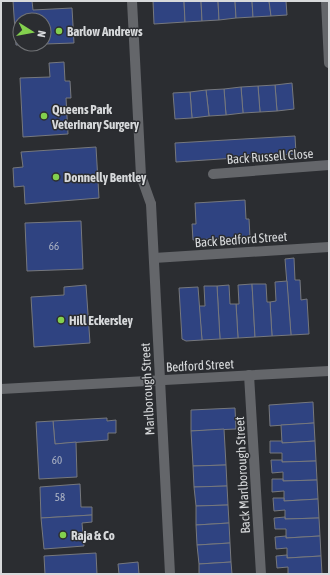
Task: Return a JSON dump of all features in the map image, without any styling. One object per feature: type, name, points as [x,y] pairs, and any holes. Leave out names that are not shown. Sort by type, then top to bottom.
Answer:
[{"type":"street","name":"Marlborough Street","points":[[132,1],[140,176],[151,204],[170,574]]},
{"type":"street","points":[[326,1],[329,63]]},
{"type":"street","name":"Back Russell Close","points":[[213,174],[329,165]]},
{"type":"street","name":"Back Bedford Street","points":[[154,258],[329,247]]},
{"type":"street","name":"Bedford Street","points":[[1,390],[329,370]]},
{"type":"street","name":"Back Marlborough Street","points":[[249,375],[261,574]]},
{"type":"building","name":"Barlow Andrews","points":[[13,1],[32,1],[33,10],[72,8],[74,43],[52,44],[52,12],[14,12]]},
{"type":"building","points":[[153,1],[184,1],[185,22],[154,24]]},
{"type":"building","points":[[184,1],[201,1],[202,21],[185,22]]},
{"type":"building","points":[[201,1],[218,1],[219,20],[202,21]]},
{"type":"building","points":[[218,1],[235,1],[236,18],[219,20]]},
{"type":"building","points":[[235,1],[252,1],[253,17],[236,18]]},
{"type":"building","points":[[252,1],[269,1],[271,16],[253,17]]},
{"type":"building","points":[[269,1],[286,1],[287,15],[271,16]]},
{"type":"building","name":"Queens Park Veterinary Surgery","points":[[64,62],[65,81],[70,81],[71,98],[66,98],[68,134],[23,137],[20,78],[50,77],[49,63]]},
{"type":"building","points":[[292,83],[294,109],[277,111],[275,85]]},
{"type":"building","points":[[275,85],[277,111],[260,112],[258,86]]},
{"type":"building","points":[[258,86],[260,112],[243,113],[241,87]]},
{"type":"building","points":[[241,87],[243,113],[226,115],[224,89]]},
{"type":"building","points":[[224,89],[226,115],[209,116],[206,90]]},
{"type":"building","points":[[206,90],[209,116],[192,118],[190,92]]},
{"type":"building","points":[[190,92],[192,118],[175,119],[173,93]]},
{"type":"building","points":[[295,136],[296,154],[176,162],[175,143]]},
{"type":"building","name":"Donnelly Bentley","points":[[96,147],[99,198],[25,204],[24,186],[14,187],[13,168],[23,167],[21,152]]},
{"type":"building","points":[[245,200],[246,219],[249,219],[250,237],[193,240],[192,224],[196,224],[195,203]]},
{"type":"building","points":[[81,221],[83,269],[27,271],[25,223]]},
{"type":"building","points":[[294,258],[295,280],[300,280],[301,300],[307,299],[309,334],[291,335],[285,259]]},
{"type":"building","points":[[287,281],[291,335],[272,336],[270,302],[276,301],[275,282]]},
{"type":"building","points":[[252,284],[255,337],[238,338],[236,304],[239,304],[238,285]]},
{"type":"building","points":[[252,284],[266,284],[267,302],[270,302],[272,336],[255,337]]},
{"type":"building","name":"Hill Eckersley","points":[[86,285],[90,343],[34,347],[31,297],[64,295],[64,287]]},
{"type":"building","points":[[229,285],[230,304],[236,304],[238,338],[220,339],[217,286]]},
{"type":"building","points":[[204,286],[217,286],[220,339],[202,340],[199,306],[205,306]]},
{"type":"building","points":[[198,287],[202,340],[186,341],[182,339],[179,288]]},
{"type":"building","points":[[313,402],[314,423],[270,426],[269,405]]},
{"type":"building","points":[[235,408],[236,429],[191,431],[191,410]]},
{"type":"building","points":[[107,418],[107,421],[116,420],[116,433],[108,433],[108,440],[55,444],[53,421]]},
{"type":"building","points":[[53,421],[55,444],[76,442],[77,477],[39,479],[36,422]]},
{"type":"building","points":[[314,423],[315,441],[282,443],[281,425]]},
{"type":"building","points":[[224,429],[226,465],[193,466],[191,431]]},
{"type":"building","points":[[270,441],[282,441],[282,443],[315,441],[316,461],[282,462],[282,453],[270,453]]},
{"type":"building","points":[[271,460],[282,460],[282,462],[316,461],[317,480],[283,481],[283,472],[272,473]]},
{"type":"building","points":[[226,465],[227,486],[194,487],[193,466]]},
{"type":"building","points":[[272,479],[283,479],[283,481],[317,480],[318,499],[284,501],[284,491],[272,492]]},
{"type":"building","points":[[80,484],[81,507],[92,507],[92,515],[41,518],[40,487]]},
{"type":"building","points":[[227,486],[228,505],[196,506],[194,487]]},
{"type":"building","points":[[273,498],[284,498],[284,501],[318,499],[319,518],[285,519],[285,510],[274,511]]},
{"type":"building","points":[[228,505],[229,523],[196,525],[196,506]]},
{"type":"building","name":"Raja & Co","points":[[92,515],[92,522],[82,523],[84,546],[44,549],[41,518]]},
{"type":"building","points":[[285,517],[285,519],[319,518],[320,536],[286,538],[286,529],[275,529],[274,518]]},
{"type":"building","points":[[229,523],[230,543],[197,545],[196,525]]},
{"type":"building","points":[[286,536],[286,538],[320,536],[321,556],[287,558],[287,548],[276,549],[275,537]]},
{"type":"building","points":[[230,543],[231,562],[199,564],[197,545]]},
{"type":"building","points":[[96,553],[97,574],[45,574],[44,556]]},
{"type":"building","points":[[287,555],[287,558],[321,556],[322,574],[288,574],[288,567],[277,568],[276,556]]},
{"type":"building","points":[[138,562],[139,574],[119,574],[118,564]]},
{"type":"building","points":[[231,562],[232,574],[199,574],[199,564]]},
{"type":"place","name":"Barlow Andrews","points":[[59,31]]},
{"type":"place","name":"Queens Park Veterinary Surgery","points":[[44,116]]},
{"type":"place","name":"Donnelly Bentley","points":[[56,177]]},
{"type":"place","name":"Hill Eckersley","points":[[61,320]]},
{"type":"place","name":"Raja & Co","points":[[63,535]]}]
